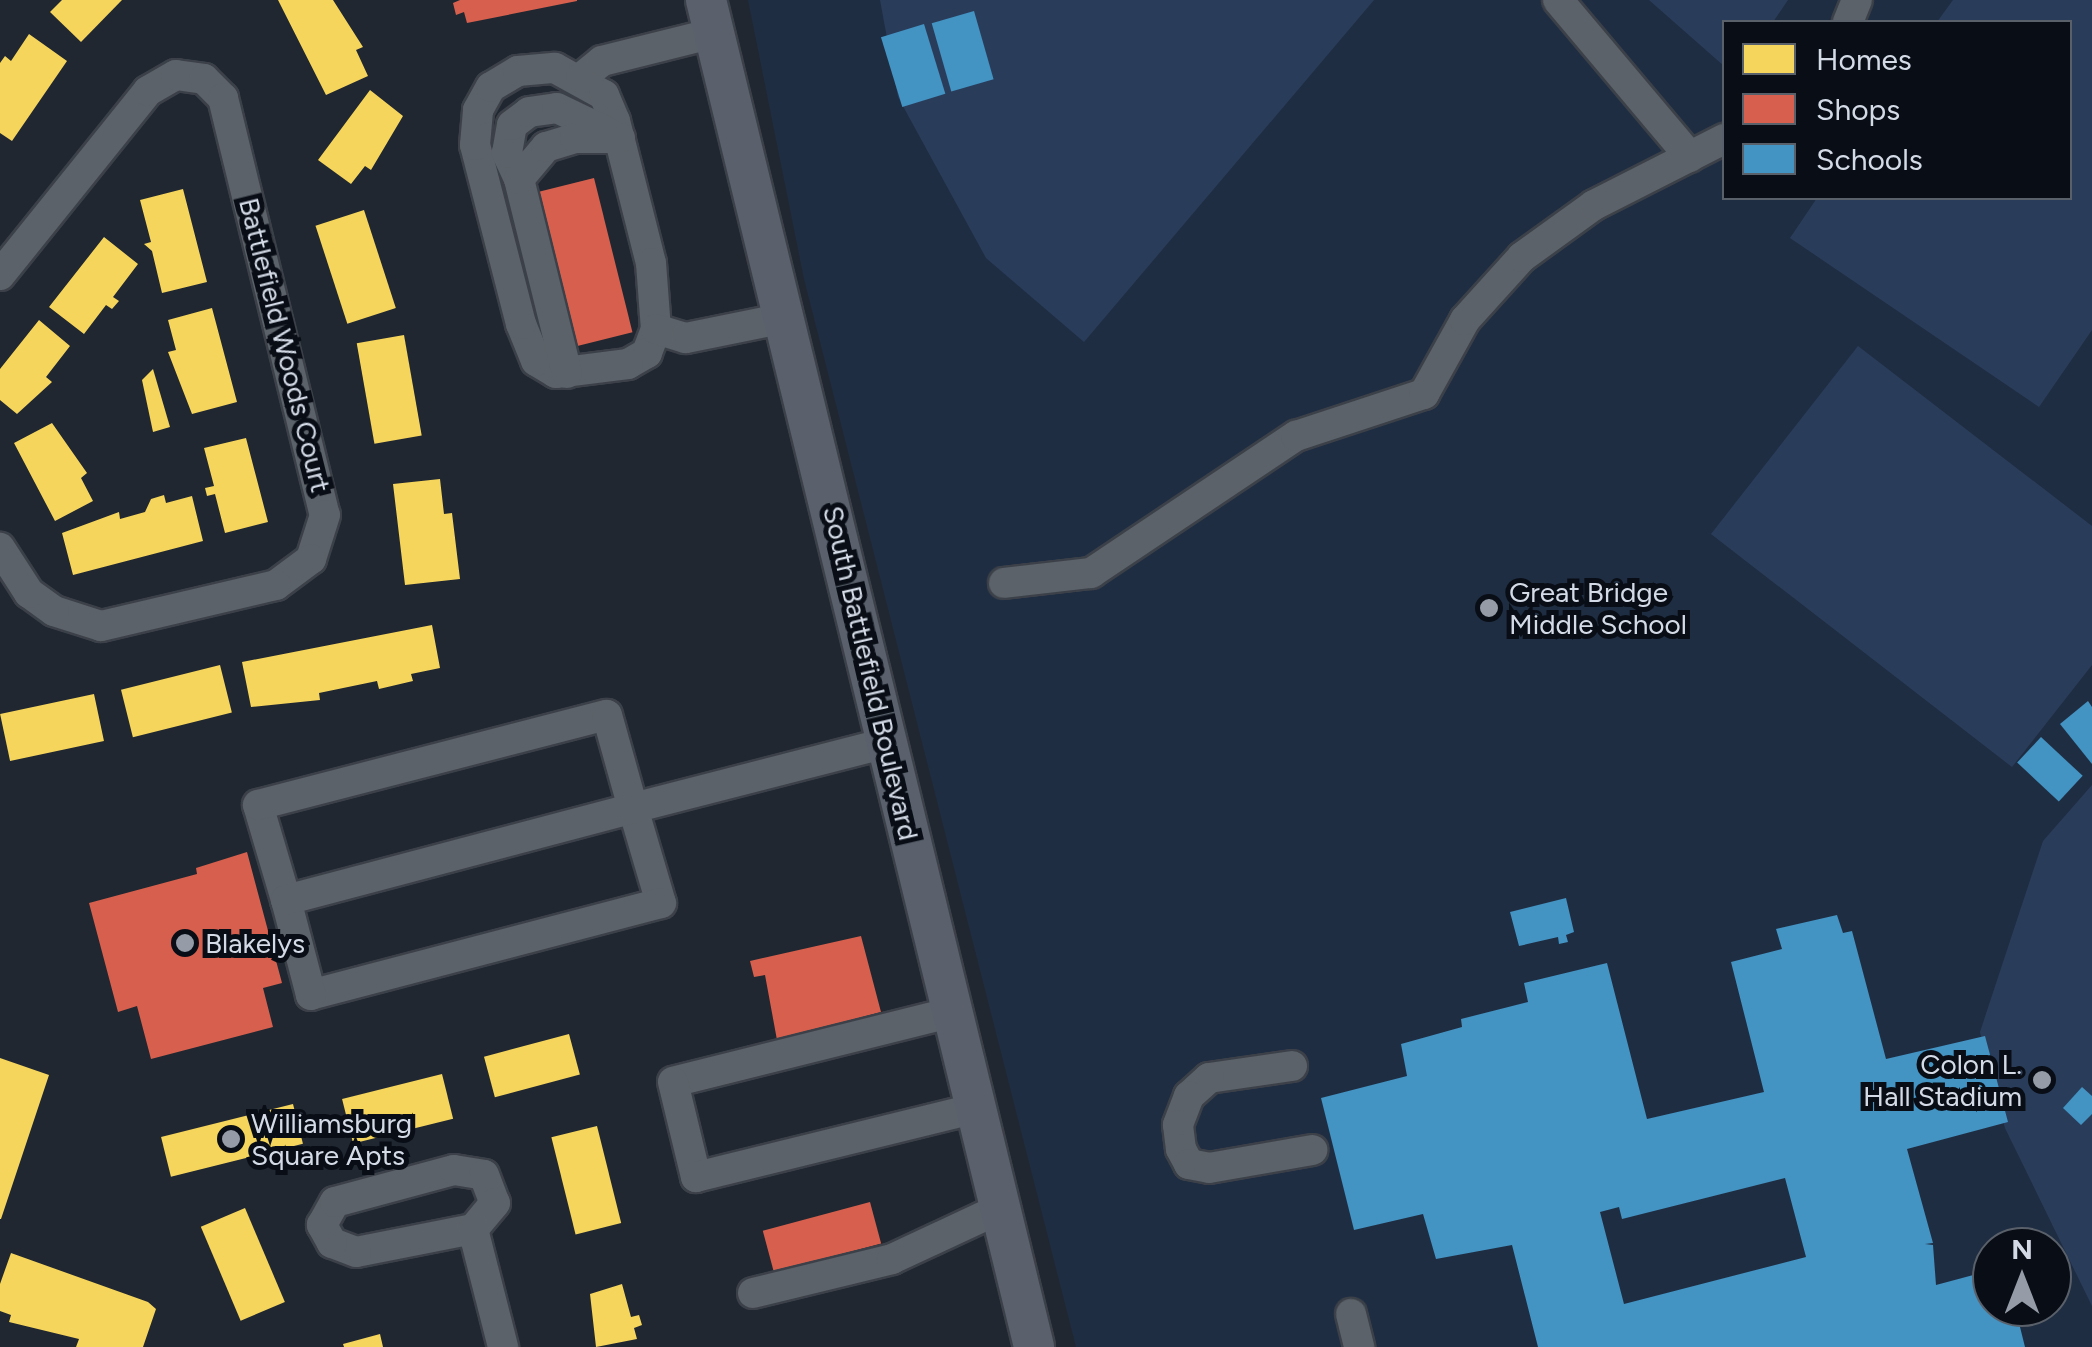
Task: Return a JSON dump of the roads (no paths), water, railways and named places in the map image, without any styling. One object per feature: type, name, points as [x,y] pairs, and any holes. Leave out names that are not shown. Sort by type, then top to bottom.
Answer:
[{"type":"main road","name":"South Battlefield Boulevard","points":[[710,16],[1034,1347]]},
{"type":"street","points":[[1558,0],[1690,157]]},
{"type":"street","points":[[581,78],[602,61],[710,16]]},
{"type":"street","points":[[555,68],[581,78],[604,95],[620,138],[651,263],[656,329],[647,352],[628,364],[567,372],[536,361],[529,347],[475,145],[478,110],[491,87],[518,71],[555,68]]},
{"type":"street","name":"Battlefield Woods Court","points":[[0,276],[148,91],[176,75],[204,79],[223,98],[326,515],[311,559],[276,585],[101,626],[54,611],[30,593],[0,548]]},
{"type":"street","points":[[567,372],[519,179],[546,146],[575,138],[620,138]]},
{"type":"street","points":[[1004,583],[1090,573],[1296,436],[1424,394],[1466,320],[1522,257],[1594,205],[1722,140]]},
{"type":"street","points":[[656,329],[686,338],[785,318]]},
{"type":"street","points":[[607,715],[661,902],[311,994],[286,900],[258,805],[607,715]]},
{"type":"street","points":[[286,900],[887,742]]},
{"type":"street","points":[[950,1013],[672,1082],[696,1177],[973,1109]]},
{"type":"street","points":[[1292,1066],[1209,1078],[1189,1096],[1178,1126],[1181,1149],[1189,1164],[1208,1168],[1312,1150]]},
{"type":"street","points":[[454,1170],[484,1174],[495,1203],[473,1229],[356,1252],[332,1243],[322,1225],[334,1202],[454,1170]]},
{"type":"street","points":[[754,1292],[892,1259],[999,1209]]},
{"type":"street","points":[[473,1229],[503,1347]]},
{"type":"street","points":[[1351,1314],[1359,1347]]},
{"type":"place","name":"Great Bridge Middle School","points":[[1489,608]]},
{"type":"place","name":"Blakelys","points":[[185,943]]},
{"type":"place","name":"Colon L. Hall Stadium","points":[[2042,1080]]},
{"type":"place","name":"Williamsburg Square Apts","points":[[231,1139]]}]
